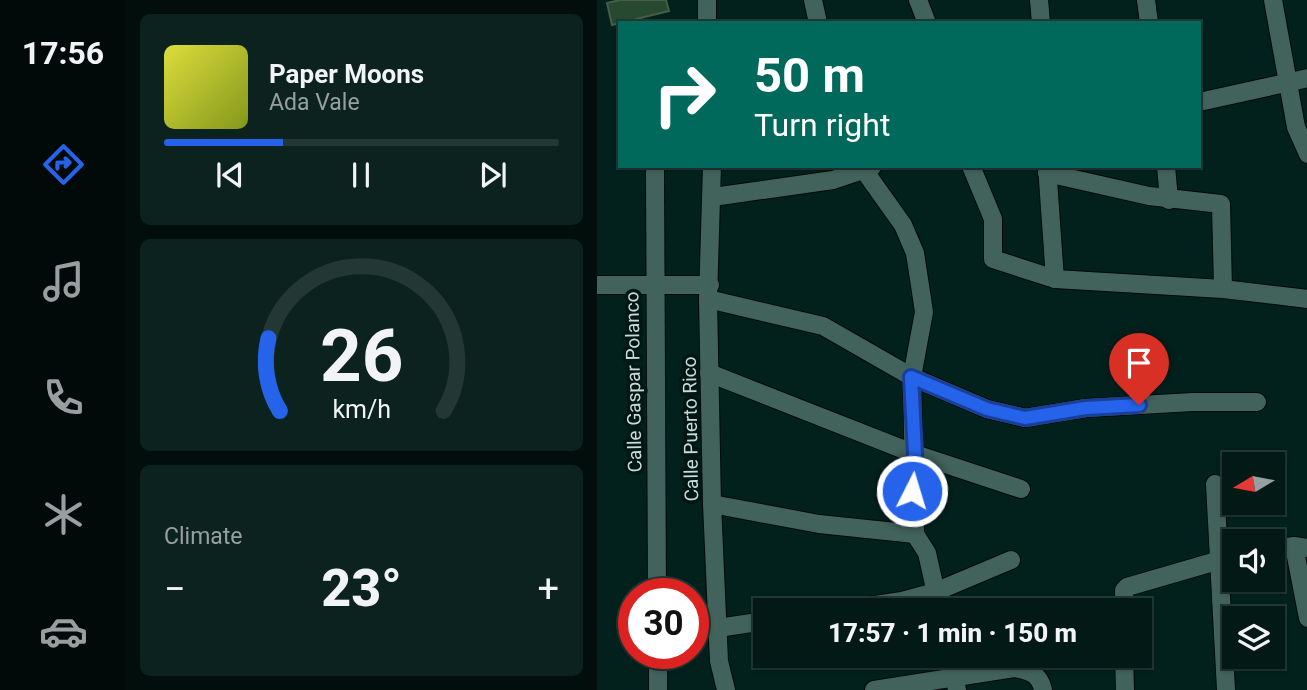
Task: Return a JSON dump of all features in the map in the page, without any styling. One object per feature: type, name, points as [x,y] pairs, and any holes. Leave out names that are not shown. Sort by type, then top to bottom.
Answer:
[{"type":"street","points":[[707,0],[707,21]]},
{"type":"street","points":[[813,0],[818,21]]},
{"type":"street","points":[[918,0],[926,21]]},
{"type":"street","points":[[1039,0],[1041,21]]},
{"type":"street","points":[[1146,0],[1149,21]]},
{"type":"street","points":[[1273,0],[1295,127],[1307,154]]},
{"type":"street","points":[[1201,102],[1307,78]]},
{"type":"street","name":"Calle Puerto Rico","points":[[712,168],[709,292],[712,504],[719,661],[726,690]]},
{"type":"street","points":[[713,197],[833,180],[863,168]]},
{"type":"street","points":[[867,168],[903,225],[915,253],[924,312],[911,377],[915,454],[912,491],[915,534],[927,552],[937,598]]},
{"type":"street","points":[[972,168],[993,219],[993,259],[1055,279],[1223,289],[1307,299]]},
{"type":"street","points":[[1166,168],[1169,200]]},
{"type":"street","points":[[1055,279],[1047,169],[1169,200],[1221,204],[1223,289]]},
{"type":"street","name":"Calle Gaspar Polanco","points":[[655,171],[653,285],[657,578]]},
{"type":"street","points":[[597,285],[653,285],[709,292],[823,326],[911,377],[987,409],[1025,418],[1086,408],[1193,402],[1257,402]]},
{"type":"street","points":[[709,373],[915,454],[1021,489]]},
{"type":"street","points":[[1215,484],[1222,530]]},
{"type":"street","points":[[712,504],[819,524],[915,534]]},
{"type":"street","points":[[1301,547],[1307,618]]},
{"type":"street","points":[[1124,598],[1124,590],[1127,587],[1222,558]]},
{"type":"street","points":[[913,598],[935,592],[1011,560]]},
{"type":"street","points":[[1226,592],[1226,690]]},
{"type":"street","points":[[718,628],[753,623]]},
{"type":"street","points":[[874,690],[956,684],[1014,668],[1026,669],[1036,675],[1043,690]]},
{"type":"street","points":[[1124,668],[1125,690]]},
{"type":"street","points":[[658,669],[658,690]]},
{"type":"building","points":[[620,0],[666,0],[669,11],[618,21],[618,24],[612,25],[607,3]]},
{"type":"route","points":[[912,491],[915,454],[911,377],[987,409],[1025,418],[1086,408],[1139,405]]}]
